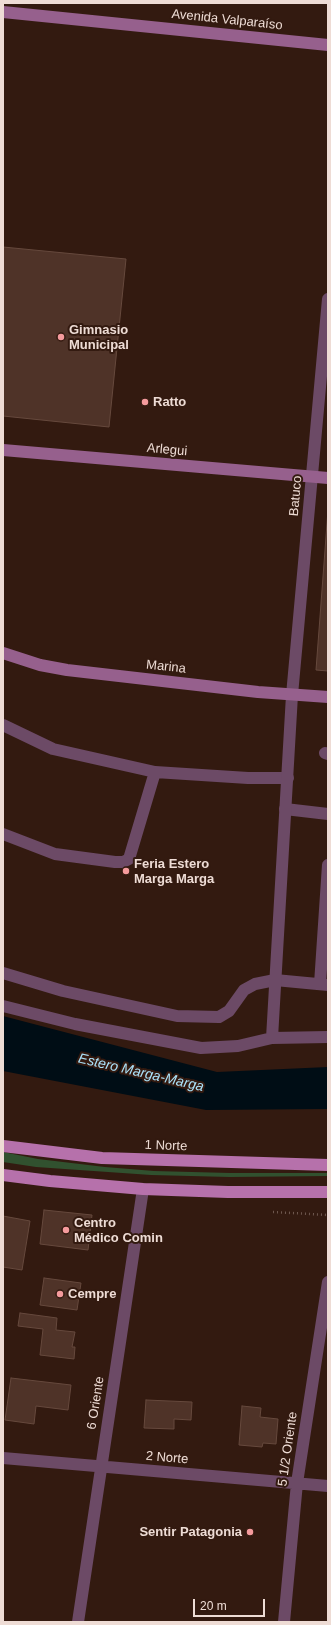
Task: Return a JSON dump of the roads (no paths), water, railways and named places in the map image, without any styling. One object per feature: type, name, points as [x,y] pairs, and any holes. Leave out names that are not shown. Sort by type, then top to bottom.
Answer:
[{"type":"main road","name":"Avenida Valparaíso","points":[[3,12],[328,44]]},
{"type":"main road","name":"Arlegui","points":[[3,450],[328,478]]},
{"type":"main road","name":"Marina","points":[[3,653],[40,665],[67,670],[292,695],[328,697]]},
{"type":"main road","name":"1 Norte","points":[[3,1146],[102,1158],[328,1165]]},
{"type":"main road","points":[[3,1175],[50,1181],[143,1189],[228,1192],[328,1192]]},
{"type":"street","name":"Batuco","points":[[272,1038],[292,695],[328,299]]},
{"type":"street","points":[[3,725],[53,750],[155,772],[248,778],[288,778]]},
{"type":"street","points":[[3,834],[55,854],[123,862],[129,859],[155,772]]},
{"type":"street","points":[[285,809],[328,814]]},
{"type":"street","points":[[3,973],[63,991],[177,1016],[219,1017],[229,1011],[244,990],[255,984],[275,980],[324,985],[328,865]]},
{"type":"street","points":[[3,1006],[75,1024],[201,1048],[238,1046],[272,1038],[328,1037]]},
{"type":"street","name":"6 Oriente","points":[[78,1622],[143,1189]]},
{"type":"street","name":"5 1/2 Oriente","points":[[284,1622],[296,1483],[328,1282]]},
{"type":"street","name":"2 Norte","points":[[3,1458],[328,1486]]},
{"type":"water","name":"Estero Marga-Marga","points":[[3,1016],[217,1072],[328,1067],[328,1109],[206,1110],[3,1071]]},
{"type":"place","name":"Gimnasio Municipal","points":[[61,337]]},
{"type":"place","name":"Ratto","points":[[145,402]]},
{"type":"place","name":"Feria Estero Marga Marga","points":[[126,871]]},
{"type":"place","name":"Centro Médico Comin","points":[[66,1230]]},
{"type":"place","name":"Cempre","points":[[60,1294]]},
{"type":"place","name":"Sentir Patagonia","points":[[250,1532]]}]
